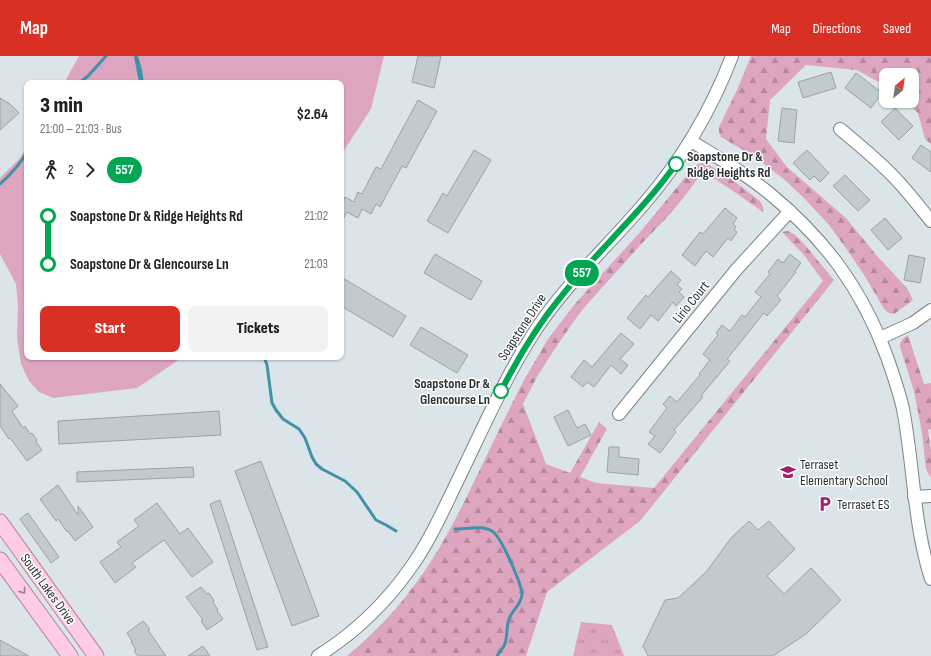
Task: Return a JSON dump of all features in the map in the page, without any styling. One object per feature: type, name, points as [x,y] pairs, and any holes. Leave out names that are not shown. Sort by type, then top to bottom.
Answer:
[{"type":"main road","name":"South Lakes Drive","points":[[0,522],[96,656]]},
{"type":"main road","name":"South Lakes Drive","points":[[0,560],[70,656]]},
{"type":"street","name":"Soapstone Drive","points":[[318,656],[340,642],[363,622],[389,595],[409,570],[434,529],[519,356],[538,327],[560,298],[644,205],[683,154],[715,96],[732,56]]},
{"type":"street","points":[[840,129],[892,174],[914,199],[931,222]]},
{"type":"street","points":[[691,141],[741,172],[790,211],[816,237],[835,260],[868,313],[880,338],[893,373],[902,407],[908,437],[914,497],[921,539],[931,578]]},
{"type":"street","name":"Lirio Court","points":[[619,414],[736,270],[790,211]]},
{"type":"street","points":[[880,338],[913,323],[931,310]]},
{"type":"street","points":[[914,497],[931,496]]},
{"type":"green space","points":[[79,56],[384,56],[371,109],[344,150],[344,80],[66,80]]},
{"type":"green space","points":[[751,56],[931,56],[931,144],[925,139],[918,113],[913,108],[919,108],[919,68],[879,68],[879,82],[857,70],[806,65],[770,100],[766,139],[787,167],[846,218],[877,256],[907,288],[913,300],[894,314],[889,313],[884,309],[848,251],[829,225],[803,197],[767,166],[721,137],[719,127],[737,90]]},
{"type":"green space","points":[[24,151],[24,360],[179,360],[137,388],[53,398],[39,392],[29,381],[21,364],[17,338],[18,306],[16,284],[0,254],[0,178],[20,158]]},
{"type":"green space","points":[[703,163],[723,174],[760,201],[763,207],[763,212],[703,171],[671,213],[590,301],[554,350],[537,377],[523,404],[546,464],[570,473],[599,422],[607,429],[580,477],[596,483],[654,488],[823,281],[804,255],[782,232],[788,231],[794,234],[834,280],[640,521],[547,592],[526,656],[347,656],[372,634],[405,598],[433,558],[458,513],[524,380],[548,339],[574,305],[641,231],[693,168],[698,164]]},
{"type":"green space","points":[[908,335],[924,384],[931,383],[931,429],[928,430],[931,451],[931,477],[926,469],[922,433],[914,391],[900,347],[902,340]]},
{"type":"green space","points":[[581,622],[612,625],[624,656],[573,656]]},
{"type":"water","points":[[134,56],[138,56],[142,70],[144,80],[138,80]]},
{"type":"building","points":[[418,56],[441,56],[434,88],[412,82]]},
{"type":"building","points":[[831,72],[836,88],[803,98],[798,82]]},
{"type":"building","points":[[856,73],[879,91],[879,97],[871,108],[845,88]]},
{"type":"building","points":[[0,98],[10,104],[19,113],[0,130]]},
{"type":"building","points":[[418,100],[437,111],[406,168],[402,166],[380,207],[376,204],[371,214],[362,209],[358,218],[347,212],[344,218],[345,197],[354,202],[358,192],[362,194],[376,167],[381,169]]},
{"type":"building","points":[[782,108],[797,110],[794,143],[778,141]]},
{"type":"building","points":[[895,108],[913,126],[899,140],[881,122]]},
{"type":"building","points":[[921,145],[931,152],[931,172],[912,158]]},
{"type":"building","points":[[474,150],[491,160],[448,233],[427,221],[443,193],[447,196]]},
{"type":"building","points":[[807,150],[829,173],[820,182],[814,176],[810,180],[793,163]]},
{"type":"building","points":[[845,175],[870,200],[858,211],[833,186]]},
{"type":"building","points":[[725,208],[737,218],[733,224],[736,227],[734,229],[737,232],[731,241],[728,238],[713,257],[706,251],[695,266],[682,255],[700,232],[703,234]]},
{"type":"building","points":[[885,218],[902,238],[888,250],[871,230]]},
{"type":"building","points":[[435,254],[482,281],[471,300],[424,273]]},
{"type":"building","points":[[790,254],[801,263],[795,271],[796,272],[777,296],[781,300],[767,316],[764,313],[727,359],[730,361],[701,396],[703,397],[674,430],[676,432],[660,453],[648,444],[655,436],[649,432],[667,408],[663,404],[670,396],[677,402],[700,375],[699,374],[710,360],[703,354],[718,335],[716,333],[722,325],[730,331],[742,315],[745,317],[761,297],[755,292],[770,274],[768,272],[778,259],[783,263]]},
{"type":"building","points":[[909,255],[925,258],[920,283],[904,280]]},
{"type":"building","points":[[671,271],[681,280],[677,285],[682,289],[679,292],[684,297],[676,306],[673,302],[658,321],[651,315],[640,329],[627,318],[646,295],[648,297]]},
{"type":"building","points":[[344,279],[406,316],[393,337],[344,308]]},
{"type":"building","points":[[421,327],[468,355],[457,373],[410,345]]},
{"type":"building","points":[[621,333],[634,344],[620,359],[628,365],[621,374],[611,365],[594,387],[587,382],[583,387],[571,377],[584,360],[592,367]]},
{"type":"building","points":[[0,384],[18,406],[12,411],[23,428],[25,426],[30,434],[32,433],[42,450],[27,461],[0,426]]},
{"type":"building","points":[[568,410],[577,428],[585,424],[591,435],[568,446],[554,417]]},
{"type":"building","points":[[219,411],[221,435],[59,444],[58,421]]},
{"type":"building","points":[[609,447],[619,447],[619,457],[639,459],[638,475],[607,472]]},
{"type":"building","points":[[261,461],[319,616],[292,626],[235,471]]},
{"type":"building","points":[[193,467],[194,477],[77,482],[77,472]]},
{"type":"building","points":[[58,485],[78,515],[78,506],[93,527],[75,541],[58,519],[56,521],[40,499]]},
{"type":"building","points":[[220,500],[268,647],[257,650],[210,504]]},
{"type":"building","points":[[157,503],[180,534],[188,528],[213,562],[192,577],[164,540],[132,563],[136,567],[115,583],[100,562],[121,547],[117,542],[139,526],[134,520]]},
{"type":"building","points":[[28,513],[59,557],[51,563],[20,519]]},
{"type":"building","points":[[749,521],[758,530],[769,521],[795,549],[767,576],[784,594],[811,568],[841,600],[806,634],[773,656],[648,656],[643,646],[665,600],[678,598],[707,571],[731,538]]},
{"type":"building","points":[[201,587],[207,594],[209,593],[218,610],[217,611],[223,619],[207,630],[201,621],[203,620],[186,597]]},
{"type":"building","points":[[143,621],[150,629],[148,630],[166,656],[138,656],[134,651],[136,650],[127,633]]},
{"type":"building","points":[[0,640],[29,656],[0,656]]},
{"type":"building","points":[[203,646],[210,656],[188,656]]},
{"type":"waterway","points":[[83,80],[106,56]]},
{"type":"waterway","points":[[0,184],[15,169],[24,156]]},
{"type":"waterway","points":[[265,360],[272,403],[283,419],[299,429],[305,438],[316,464],[322,469],[345,481],[357,492],[376,520],[396,531]]},
{"type":"waterway","points":[[455,529],[484,528],[492,531],[505,550],[521,588],[522,598],[509,619],[505,643],[497,656]]},
{"type":"bus line","name":"557","points":[[501,391],[519,356],[538,327],[560,298],[644,205],[676,164]]},
{"type":"place","name":"Soapstone Dr & Ridge Heights Rd","points":[[676,164]]},
{"type":"place","name":"Soapstone Dr & Glencourse Ln","points":[[501,391]]},
{"type":"place","name":"Terraset Elementary School","points":[[788,472]]},
{"type":"place","name":"Terraset ES","points":[[825,504]]}]
